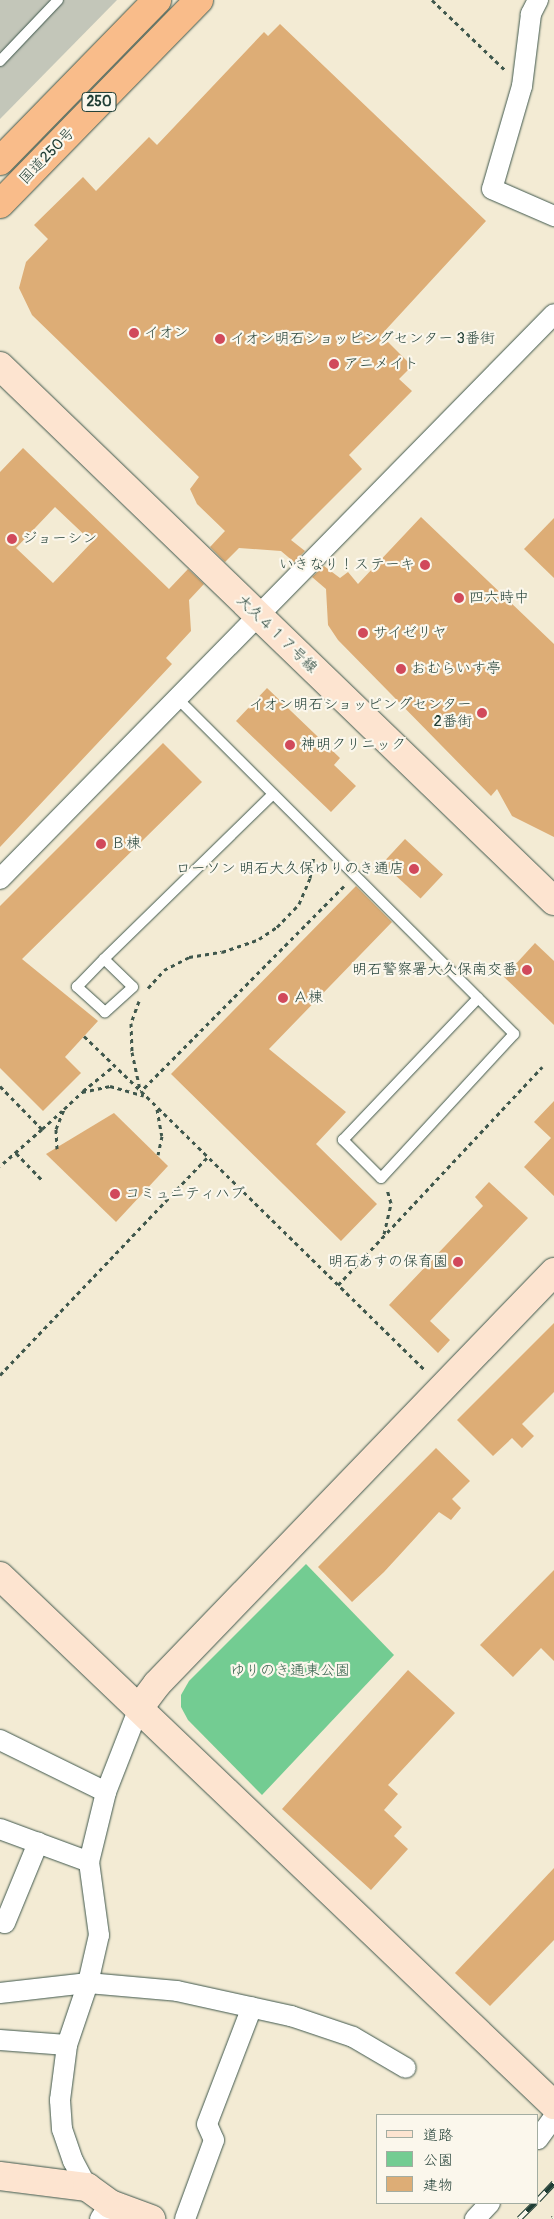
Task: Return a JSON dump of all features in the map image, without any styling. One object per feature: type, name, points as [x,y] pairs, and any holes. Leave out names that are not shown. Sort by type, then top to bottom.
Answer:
[{"type":"highway","name":"国道250号","points":[[2,156],[157,0]]},
{"type":"highway","name":"国道250号","points":[[0,204],[198,0]]},
{"type":"street","points":[[538,0],[531,14],[522,86],[492,189],[554,216]]},
{"type":"street","points":[[0,878],[554,314]]},
{"type":"street","name":"大久４１７号線","points":[[0,366],[554,901]]},
{"type":"street","points":[[151,2219],[108,2214],[87,2187],[73,2161],[62,2129],[60,2100],[67,2045],[88,1983],[100,1935],[89,1862],[106,1792],[138,1708],[157,1684],[554,1272]]},
{"type":"street","points":[[0,1576],[554,2106]]},
{"type":"street","points":[[0,1740],[106,1792]]},
{"type":"street","points":[[0,1829],[89,1862]]},
{"type":"street","points":[[0,1920],[5,1922],[38,1843]]},
{"type":"street","points":[[0,1994],[88,1983],[177,1991],[291,2016],[353,2037],[406,2068]]},
{"type":"street","points":[[185,2219],[214,2140],[207,2124],[252,2007]]},
{"type":"street","points":[[0,2040],[67,2045]]},
{"type":"street","points":[[539,2138],[554,2117]]},
{"type":"street","points":[[0,2176],[87,2187]]},
{"type":"street","points":[[475,2219],[489,2204]]},
{"type":"lane","points":[[0,62],[58,0]]},
{"type":"lane","points":[[177,698],[355,876],[478,998],[514,1034],[381,1178],[342,1140],[478,998]]},
{"type":"lane","points":[[104,959],[133,987],[105,1012],[77,987],[104,959],[273,794]]},
{"type":"path","points":[[432,0],[522,86]]},
{"type":"path","points":[[141,1091],[132,1052],[131,1023],[142,995],[164,970],[189,957],[222,952],[259,939],[277,927],[299,904],[310,878],[317,838]]},
{"type":"path","points":[[141,1091],[355,876]]},
{"type":"path","points":[[84,1036],[442,1387]]},
{"type":"path","points":[[0,1166],[115,1065]]},
{"type":"path","points":[[338,1285],[542,1067]]},
{"type":"path","points":[[0,1086],[42,1130]]},
{"type":"path","points":[[82,1092],[110,1086],[147,1097]]},
{"type":"path","points":[[157,1107],[162,1136],[158,1155]]},
{"type":"path","points":[[57,1149],[56,1128],[64,1109]]},
{"type":"path","points":[[16,1153],[42,1180]]},
{"type":"path","points":[[0,1375],[207,1158]]},
{"type":"shaded area","points":[[0,0],[117,0],[0,119]]},
{"type":"green space","name":"ゆりのき通東公園","points":[[306,1564],[394,1655],[262,1795],[188,1720],[181,1707],[181,1695],[189,1681]]},
{"type":"building","name":"イオン明石ショッピングセンター 3番街","points":[[280,24],[486,221],[381,335],[412,366],[399,379],[412,391],[349,455],[362,469],[291,540],[305,551],[294,562],[281,551],[239,548],[225,562],[210,547],[225,531],[197,504],[190,489],[199,477],[32,315],[19,288],[26,262],[48,239],[34,225],[83,177],[96,191],[149,137],[157,145],[264,32],[268,36]]},
{"type":"building","points":[[23,448],[169,589],[188,569],[204,584],[189,600],[191,631],[166,658],[172,664],[0,847],[0,472]],"holes":[[[55,507],[92,542],[53,583],[16,548]]]},
{"type":"building","name":"イオン明石ショッピングセンター 2番街","points":[[421,517],[554,644],[554,837],[512,816],[497,789],[491,796],[338,640],[328,625],[326,589],[312,577],[324,566],[340,578],[348,572],[358,584]]},
{"type":"building","points":[[554,518],[554,578],[524,549]]},
{"type":"building","points":[[267,688],[340,758],[334,765],[356,786],[331,812],[236,721]]},
{"type":"building","name":"Ｂ棟","points":[[163,743],[202,782],[22,959],[98,1021],[65,1057],[81,1073],[43,1111],[0,1068],[0,906]]},
{"type":"building","points":[[405,839],[443,874],[421,899],[382,863]]},
{"type":"building","name":"Ａ棟","points":[[356,886],[392,922],[269,1049],[346,1112],[316,1144],[377,1204],[341,1241],[171,1074]]},
{"type":"building","points":[[535,943],[554,961],[554,1025],[504,977]]},
{"type":"building","points":[[554,1101],[554,1196],[524,1167],[551,1138],[534,1122]]},
{"type":"building","name":"コミュニティハブ","points":[[114,1113],[168,1166],[116,1222],[46,1154]]},
{"type":"building","name":"明石あすの保育園","points":[[489,1182],[528,1218],[430,1321],[450,1340],[438,1353],[389,1305],[483,1206],[475,1197]]},
{"type":"building","points":[[554,1323],[554,1392],[522,1424],[534,1436],[522,1448],[512,1438],[493,1456],[457,1420]]},
{"type":"building","points":[[436,1448],[470,1481],[452,1499],[461,1508],[451,1520],[439,1512],[384,1572],[352,1602],[318,1567]]},
{"type":"building","points":[[554,1570],[554,1661],[541,1648],[513,1677],[480,1645]]},
{"type":"building","points":[[408,1670],[455,1713],[388,1785],[398,1794],[384,1810],[402,1827],[394,1836],[408,1849],[371,1890],[282,1809]]},
{"type":"building","points":[[554,1868],[554,1940],[490,2006],[455,1973]]},
{"type":"railway","points":[[539,2199],[554,2183]]},
{"type":"railway","points":[[519,2219],[534,2204]]},
{"type":"place","name":"イオン","points":[[134,333]]},
{"type":"place","name":"イオン明石ショッピングセンター 3番街","points":[[220,339]]},
{"type":"place","name":"アニメイト","points":[[334,364]]},
{"type":"place","name":"ジョーシン","points":[[12,539]]},
{"type":"place","name":"いきなり！ステーキ","points":[[425,565]]},
{"type":"place","name":"四六時中","points":[[459,598]]},
{"type":"place","name":"サイゼリヤ","points":[[363,633]]},
{"type":"place","name":"おむらいす亭","points":[[401,669]]},
{"type":"place","name":"イオン明石ショッピングセンター 2番街","points":[[482,713]]},
{"type":"place","name":"神明クリニック","points":[[290,745]]},
{"type":"place","name":"Ｂ棟","points":[[101,844]]},
{"type":"place","name":"ローソン 明石大久保ゆりのき通店","points":[[414,869]]},
{"type":"place","name":"明石警察署大久保南交番","points":[[527,970]]},
{"type":"place","name":"Ａ棟","points":[[283,998]]},
{"type":"place","name":"コミュニティハブ","points":[[115,1194]]},
{"type":"place","name":"明石あすの保育園","points":[[458,1262]]}]
